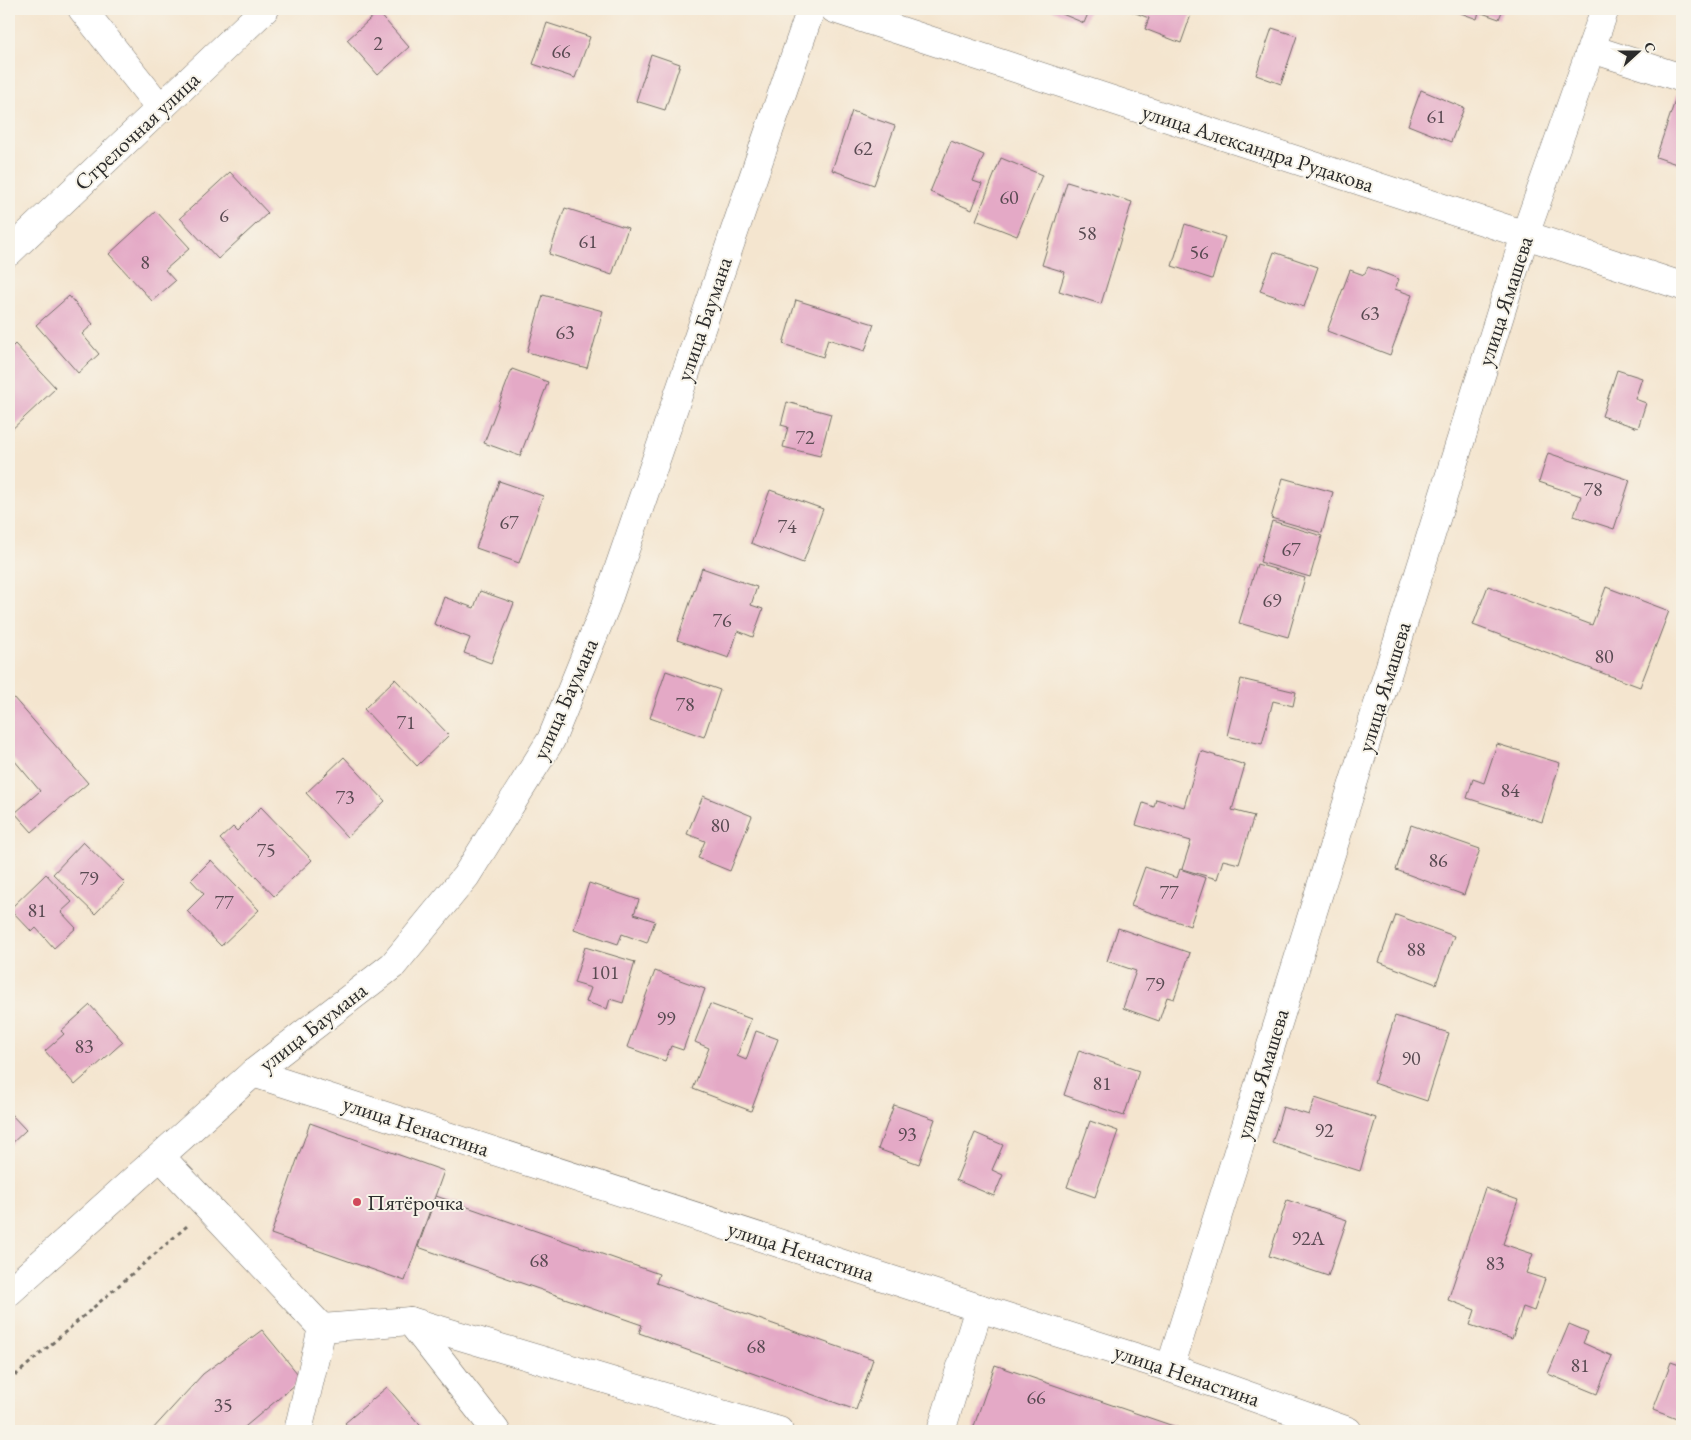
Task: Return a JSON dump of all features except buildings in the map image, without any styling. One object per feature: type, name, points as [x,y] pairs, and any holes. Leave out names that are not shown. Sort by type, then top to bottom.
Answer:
[{"type":"street","points":[[82,9],[161,109]]},
{"type":"street","name":"Стрелочная улица","points":[[9,252],[265,9]]},
{"type":"street","name":"улица Баумана","points":[[9,1292],[253,1073],[393,965],[466,876],[551,740],[606,605],[811,9]]},
{"type":"street","name":"улица Александра Рудакова","points":[[834,9],[1682,286]]},
{"type":"street","name":"улица Ямашева","points":[[1170,1368],[1525,235],[1605,9]]},
{"type":"street","points":[[1592,49],[1676,71]]},
{"type":"street","name":"улица Ненастина","points":[[253,1073],[1170,1368],[1348,1431]]},
{"type":"street","points":[[161,1157],[322,1328]]},
{"type":"street","points":[[941,1431],[979,1308]]},
{"type":"street","points":[[322,1328],[410,1321],[779,1431]]},
{"type":"street","points":[[410,1321],[496,1431]]},
{"type":"street","points":[[298,1431],[322,1328]]},
{"type":"path","points":[[9,1382],[208,1207]]},
{"type":"place","name":"Пятёрочка","points":[[357,1202]]}]
